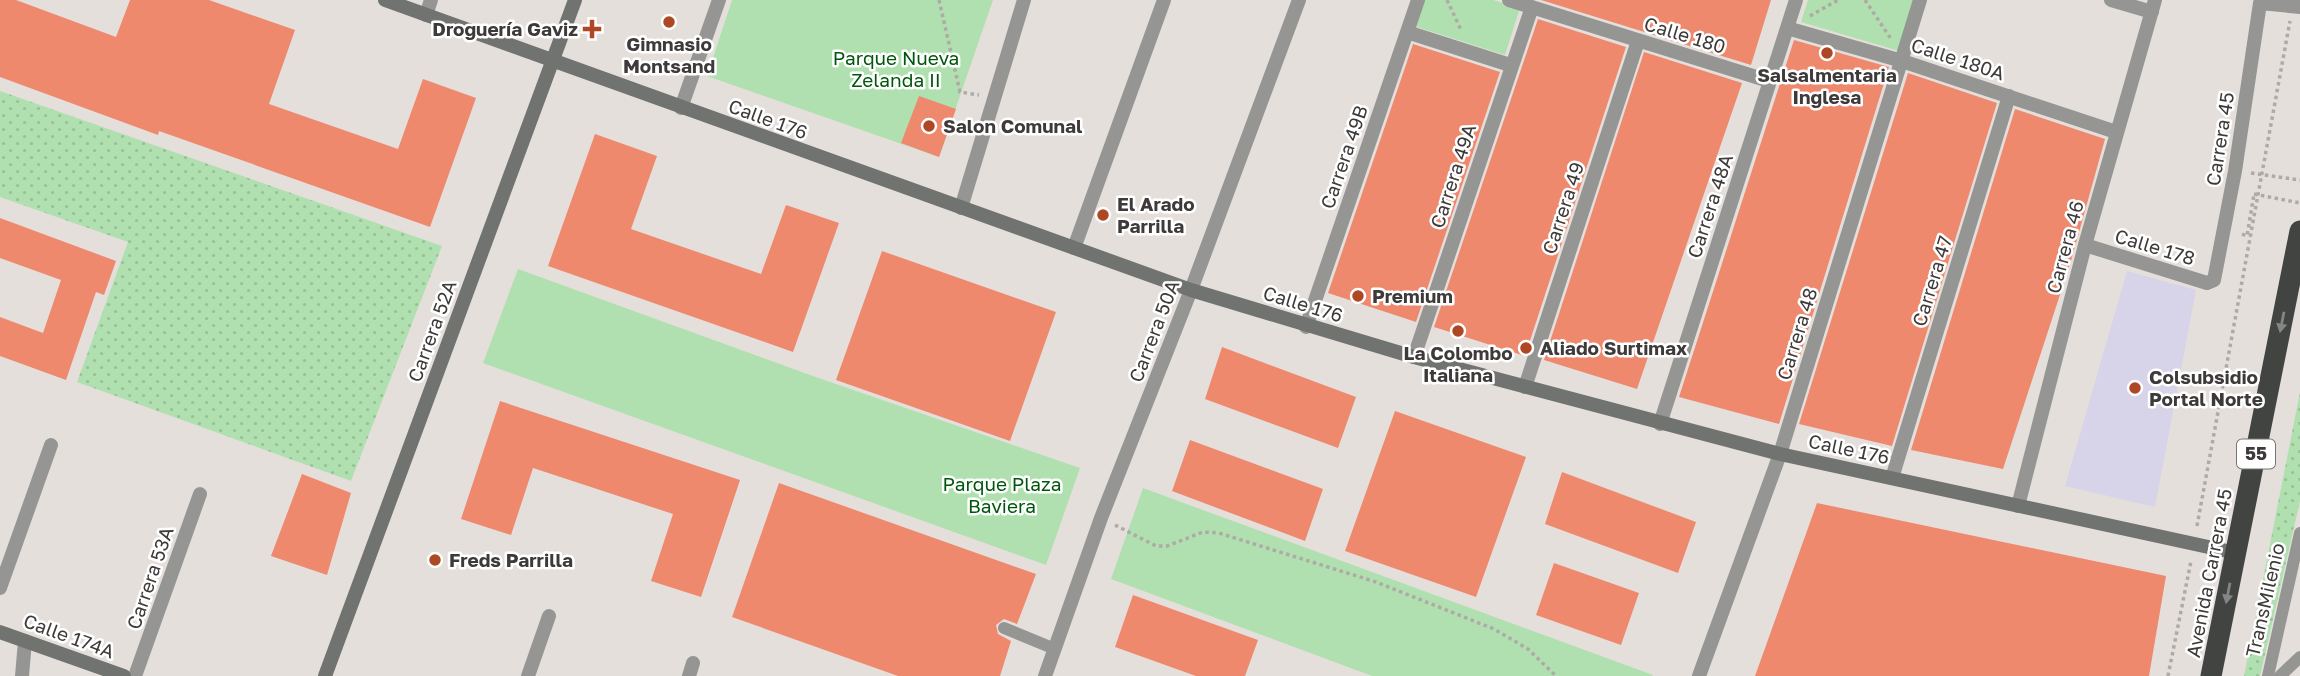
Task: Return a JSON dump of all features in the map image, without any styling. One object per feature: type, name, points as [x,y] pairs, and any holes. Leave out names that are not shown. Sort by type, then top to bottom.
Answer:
[{"type":"highway","name":"Avenida Carrera 45","points":[[2211,676],[2300,231]]},
{"type":"street","name":"Calle 176","points":[[385,0],[1191,290],[1306,327],[1780,454],[2236,553]]},
{"type":"street","points":[[426,15],[431,0]]},
{"type":"street","name":"Carrera 52A","points":[[325,676],[575,0]]},
{"type":"street","points":[[681,108],[719,0]]},
{"type":"street","points":[[961,208],[1024,0]]},
{"type":"street","points":[[1074,248],[1164,0]]},
{"type":"street","name":"Carrera 50A","points":[[1045,676],[1101,518],[1191,290],[1299,0]]},
{"type":"street","name":"Carrera 49B","points":[[1306,327],[1418,0]]},
{"type":"street","name":"Calle 180","points":[[1509,0],[1769,81]]},
{"type":"street","name":"Carrera 48A","points":[[1660,424],[1796,0]]},
{"type":"street","name":"Carrera 48","points":[[1699,676],[1780,454],[1920,0]]},
{"type":"street","points":[[2111,0],[2153,6]]},
{"type":"street","name":"Carrera 45","points":[[2214,280],[2235,171],[2260,3],[2296,6]]},
{"type":"street","name":"Carrera 46","points":[[2018,506],[2085,245],[2153,6]]},
{"type":"street","name":"Carrera 49A","points":[[1413,357],[1510,65],[1532,7]]},
{"type":"street","name":"Calle 180A","points":[[1787,28],[1904,57],[2116,132]]},
{"type":"street","points":[[1407,32],[1510,65]]},
{"type":"street","name":"Carrera 49","points":[[1525,387],[1638,41]]},
{"type":"street","name":"Carrera 47","points":[[1892,478],[2009,96]]},
{"type":"street","name":"Calle 178","points":[[2085,245],[2207,283],[2214,280]]},
{"type":"street","points":[[0,588],[51,445]]},
{"type":"street","name":"Carrera 53A","points":[[135,676],[200,494]]},
{"type":"street","points":[[528,676],[549,617]]},
{"type":"street","name":"Calle 174A","points":[[0,632],[124,676]]},
{"type":"street","points":[[22,676],[25,641]]},
{"type":"lane","name":"TransMilenio","points":[[2268,676],[2300,533]]},
{"type":"lane","points":[[1004,628],[1055,649]]},
{"type":"lane","name":"TransMilenio","points":[[2280,676],[2300,657]]},
{"type":"path","points":[[939,0],[960,92]]},
{"type":"path","points":[[1447,0],[1472,52]]},
{"type":"path","points":[[1787,28],[1838,0]]},
{"type":"path","points":[[1865,0],[1904,57]]},
{"type":"path","points":[[2168,676],[2296,6]]},
{"type":"path","points":[[2235,171],[2300,180]]},
{"type":"path","points":[[2252,173],[2242,235],[2247,236],[2254,194],[2300,203]]},
{"type":"path","points":[[1101,518],[1156,546],[1167,546],[1203,532],[1219,533],[1376,582],[1494,629],[1528,649],[1556,676]]},
{"type":"shaded area","name":"Colsubsidio Portal Norte","points":[[2127,271],[2196,290],[2155,507],[2065,486]]},
{"type":"green space","name":"Parque Nueva Zelanda II","points":[[732,0],[993,0],[939,157],[707,76]]},
{"type":"green space","points":[[1423,0],[1493,0],[1520,8],[1505,55],[1414,26]]},
{"type":"green space","points":[[1808,0],[1914,0],[1899,51],[1801,22]]},
{"type":"green space","points":[[0,91],[442,246],[351,481],[77,382],[128,242],[0,197]]},
{"type":"green space","name":"Parque Plaza Baviera","points":[[518,269],[810,375],[1080,468],[1046,565],[483,363]]},
{"type":"green space","points":[[2300,392],[2300,501],[2260,676],[2244,676]]},
{"type":"green space","points":[[1143,488],[1653,675],[1372,676],[1111,579]]},
{"type":"building","points":[[0,0],[16,0],[116,37],[130,0],[209,0],[295,30],[269,104],[398,149],[423,79],[476,98],[430,227],[159,131],[158,135],[0,77]]},
{"type":"building","points":[[1541,0],[1771,0],[1751,65]]},
{"type":"building","points":[[1538,19],[1626,47],[1525,356],[1434,327]]},
{"type":"building","points":[[1794,40],[1889,67],[1779,424],[1679,397]]},
{"type":"building","points":[[1413,44],[1500,72],[1416,322],[1328,293]]},
{"type":"building","points":[[1644,52],[1742,83],[1637,389],[1544,360]]},
{"type":"building","points":[[1908,73],[1997,103],[1892,446],[1799,424]]},
{"type":"building","name":"Salon Comunal","points":[[919,96],[956,109],[939,157],[901,143]]},
{"type":"building","points":[[2015,109],[2105,139],[2071,261],[2003,469],[1911,450]]},
{"type":"building","points":[[595,134],[657,156],[631,229],[761,274],[786,205],[839,223],[793,352],[548,266]]},
{"type":"building","points":[[0,218],[116,261],[104,295],[96,292],[66,380],[0,356],[0,317],[43,333],[61,280],[0,258]]},
{"type":"building","points":[[882,251],[1056,312],[1010,441],[836,380]]},
{"type":"building","points":[[1222,347],[1356,397],[1338,448],[1205,399]]},
{"type":"building","points":[[500,401],[740,480],[701,597],[651,581],[673,514],[533,468],[511,535],[461,519]]},
{"type":"building","points":[[1395,411],[1526,457],[1476,597],[1345,551]]},
{"type":"building","points":[[1190,440],[1323,489],[1305,541],[1172,491]]},
{"type":"building","points":[[1562,472],[1696,522],[1678,573],[1545,524]]},
{"type":"building","points":[[302,474],[351,493],[327,575],[271,556]]},
{"type":"building","points":[[779,483],[1036,574],[1017,624],[1004,619],[996,625],[998,634],[1011,641],[1000,676],[898,676],[732,617]]},
{"type":"building","points":[[1817,503],[2166,576],[2149,676],[1755,676]]},
{"type":"building","points":[[1554,563],[1639,593],[1621,645],[1536,615]]},
{"type":"building","points":[[1133,595],[1258,640],[1245,676],[1196,676],[1115,647]]},
{"type":"place","name":"Gimnasio Montsand","points":[[669,22]]},
{"type":"place","name":"Droguería Gaviz","points":[[592,29]]},
{"type":"place","name":"Salsalmentaria Inglesa","points":[[1827,53]]},
{"type":"place","name":"Salon Comunal","points":[[929,126]]},
{"type":"place","name":"El Arado Parrilla","points":[[1103,215]]},
{"type":"place","name":"Premium","points":[[1358,296]]},
{"type":"place","name":"La Colombo Italiana","points":[[1458,331]]},
{"type":"place","name":"Aliado Surtimax","points":[[1526,348]]},
{"type":"place","name":"Colsubsidio Portal Norte","points":[[2135,388]]},
{"type":"place","name":"Freds Parrilla","points":[[435,560]]}]
